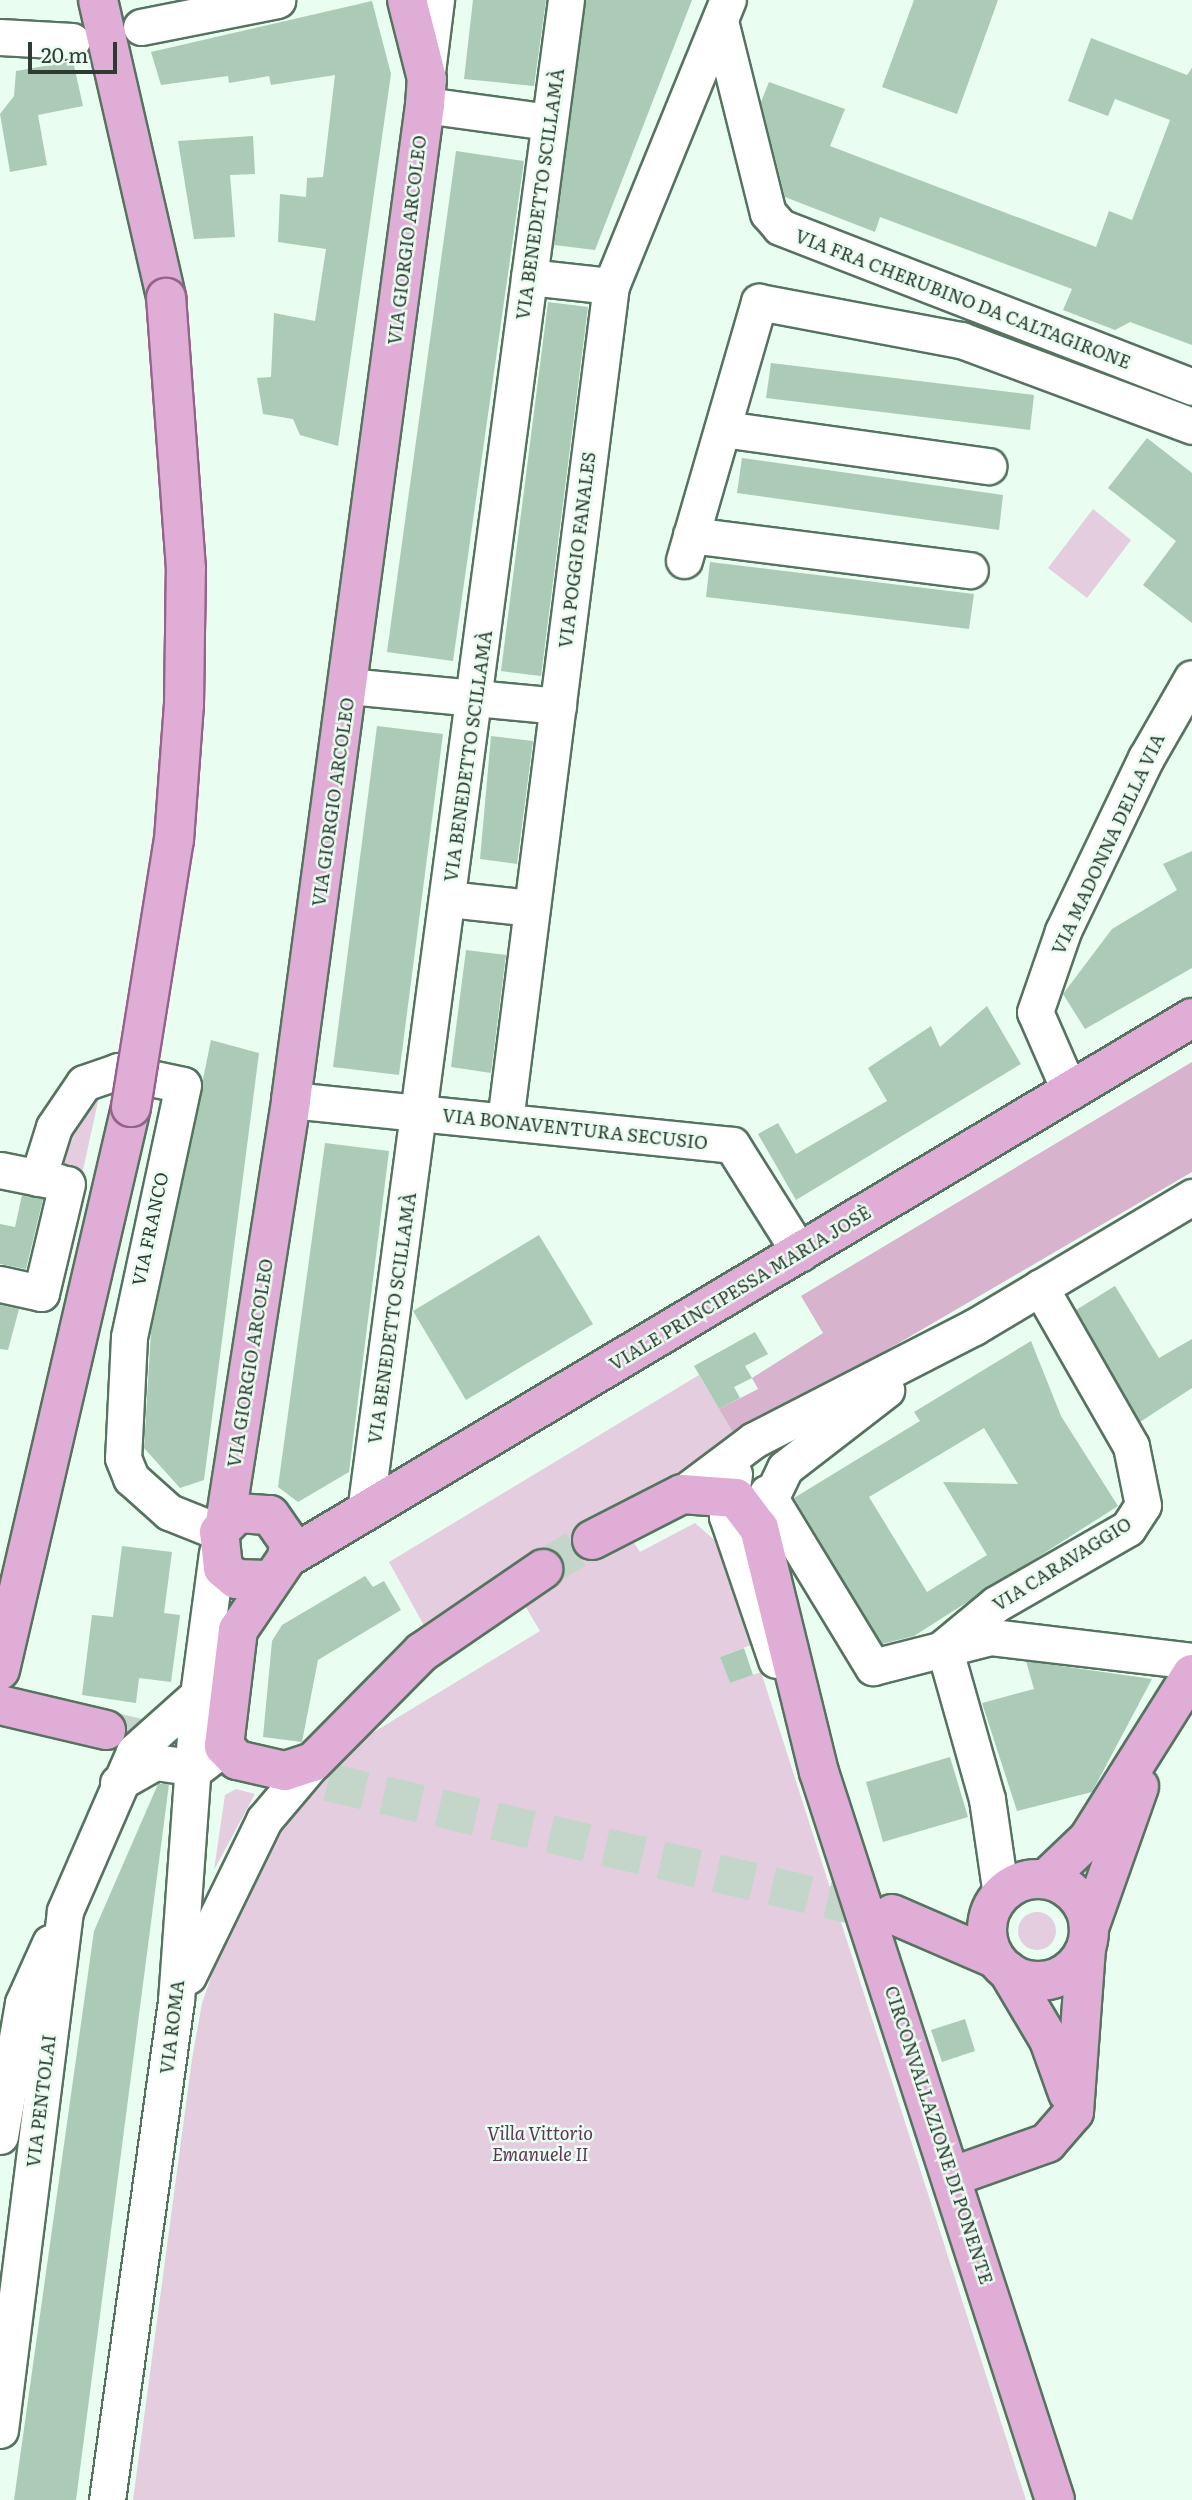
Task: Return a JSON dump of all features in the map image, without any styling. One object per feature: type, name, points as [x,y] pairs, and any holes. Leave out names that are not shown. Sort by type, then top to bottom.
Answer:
[{"type":"main road","points":[[0,1671],[131,1107],[158,961],[184,705],[185,556],[166,298],[99,0]]},
{"type":"main road","name":"VIA GIORGIO ARCOLEO","points":[[220,1536],[292,1100],[426,92],[407,0]]},
{"type":"main road","name":"VIALE PRINCIPESSA MARIA JOSÈ","points":[[277,1569],[365,1512],[1192,1018]]},
{"type":"main road","points":[[592,1540],[682,1494],[726,1497],[750,1511],[763,1511]]},
{"type":"main road","points":[[277,1569],[236,1579],[220,1536],[255,1510],[271,1515],[283,1526],[277,1569],[238,1630],[210,1757],[285,1771],[313,1762],[422,1652],[543,1569]]},
{"type":"main road","name":"CIRCONVALLAZIONE DI PONENTE","points":[[763,1511],[819,1772],[954,2176],[1055,2500]]},
{"type":"main road","points":[[954,2176],[1047,2143],[1074,2112],[1087,1938],[1113,1825],[1160,1722],[1192,1674]]},
{"type":"main road","points":[[0,1705],[106,1730]]},
{"type":"main road","points":[[1087,1938],[1053,1979],[1002,1965],[892,1914],[998,1899],[1068,1864],[1113,1825]]},
{"type":"main road","points":[[1041,1879],[1076,1896],[1087,1938]]},
{"type":"main road","points":[[998,1899],[987,1931],[1002,1965],[1049,2040],[1074,2112]]},
{"type":"street","points":[[141,27],[277,0]]},
{"type":"street","name":"VIA GIORGIO ARCOLEO","points":[[426,92],[436,0]]},
{"type":"street","name":"VIA BENEDETTO SCILLAMÀ","points":[[365,1512],[477,699],[566,0]]},
{"type":"street","name":"VIA POGGIO FANALES","points":[[505,1121],[611,286],[724,10]]},
{"type":"street","name":"VIA FRA CHERUBINO DA CALTAGIRONE","points":[[724,10],[768,213],[780,227],[1192,387]]},
{"type":"street","points":[[0,11],[14,18],[15,38],[72,41]]},
{"type":"street","points":[[426,92],[550,122]]},
{"type":"street","points":[[529,277],[611,286]]},
{"type":"street","points":[[970,570],[688,548],[760,302],[961,340],[1192,426]]},
{"type":"street","points":[[723,429],[988,466]]},
{"type":"street","name":"VIA MADONNA DELLA VIA","points":[[1070,1092],[1035,1012],[1063,931],[1146,758],[1192,678]]},
{"type":"street","points":[[348,686],[558,706]]},
{"type":"street","points":[[448,899],[532,908]]},
{"type":"street","name":"VIA FRANCO","points":[[52,1181],[54,1127],[84,1083],[118,1071],[183,1085],[129,1337],[123,1458],[131,1478],[169,1512],[220,1536]]},
{"type":"street","name":"VIA BONAVENTURA SECUSIO","points":[[292,1100],[732,1145],[800,1253]]},
{"type":"street","points":[[0,1170],[111,1194]]},
{"type":"street","points":[[0,1284],[41,1293],[52,1181]]},
{"type":"street","points":[[682,1494],[754,1440],[974,1326],[1192,1197]]},
{"type":"street","name":"VIA CARAVAGGIO","points":[[944,1647],[996,1604],[1128,1528],[1143,1505],[1131,1446],[1041,1287]]},
{"type":"street","points":[[974,1326],[818,1439],[763,1511],[873,1667],[991,1637],[1192,1661]]},
{"type":"street","points":[[754,1440],[726,1497],[786,1691],[819,1772]]},
{"type":"street","name":"VIA ROMA","points":[[107,2500],[210,1757],[198,1695],[220,1536]]},
{"type":"street","points":[[944,1647],[987,1799],[998,1899]]},
{"type":"street","name":"VIA PENTOLAI","points":[[0,2430],[65,1911],[118,1783],[134,1752],[198,1695]]},
{"type":"street","points":[[118,1783],[155,1762],[210,1757]]},
{"type":"street","points":[[176,2001],[264,1820],[313,1762]]},
{"type":"street","points":[[987,1799],[1022,1868],[1041,1879]]},
{"type":"street","points":[[0,2136],[23,2003],[65,1911]]},
{"type":"green space","points":[[1093,509],[1131,540],[1087,598],[1048,568]]},
{"type":"green space","points":[[99,1097],[83,1170],[70,1169],[56,1154],[88,1098]]},
{"type":"green space","name":"Villa Vittorio Emanuele II","points":[[699,1375],[736,1438],[585,1528],[603,1558],[633,1541],[640,1552],[695,1523],[718,1543],[751,1645],[720,1657],[730,1683],[761,1672],[1026,2500],[133,2500],[192,2059],[202,2003],[246,1877],[279,1824],[354,1744],[540,1631],[524,1604],[554,1586],[537,1559],[427,1631],[389,1562]]},
{"type":"green space","points":[[236,1789],[255,1794],[214,1870],[225,1795]]},
{"type":"green space","points":[[1037,1912],[1050,1918],[1056,1931],[1050,1944],[1037,1950],[1024,1944],[1018,1931],[1024,1918]]},
{"type":"shaded area","points":[[1192,1062],[1192,1172],[736,1438],[719,1409],[758,1389],[752,1378],[823,1333],[801,1296]]},
{"type":"building","points":[[473,0],[546,0],[534,86],[464,79]]},
{"type":"building","points":[[586,0],[692,0],[595,250],[554,245]]},
{"type":"building","points":[[914,0],[998,0],[957,114],[882,87]]},
{"type":"building","points":[[372,1],[391,74],[338,446],[300,435],[293,419],[263,414],[257,378],[271,377],[274,313],[315,321],[326,249],[278,242],[280,194],[306,197],[307,178],[323,177],[335,75],[271,85],[269,76],[229,83],[228,76],[161,85],[151,52]]},
{"type":"building","points":[[1091,38],[1187,75],[1192,68],[1192,345],[1130,322],[1115,330],[1063,310],[1072,289],[880,217],[875,232],[785,197],[761,102],[769,82],[845,109],[830,146],[1096,247],[1109,211],[1132,220],[1170,120],[1115,99],[1108,116],[1068,101]]},
{"type":"building","points":[[73,61],[83,106],[38,115],[47,165],[10,172],[0,114],[14,96],[16,71]]},
{"type":"building","points":[[253,136],[255,174],[230,175],[235,237],[194,239],[178,141]]},
{"type":"building","points":[[456,151],[524,161],[453,661],[387,652]]},
{"type":"building","points":[[548,302],[588,307],[541,676],[501,671]]},
{"type":"building","points":[[771,363],[1034,395],[1030,430],[766,398]]},
{"type":"building","points":[[1147,438],[1192,473],[1192,623],[1143,585],[1176,541],[1108,488]]},
{"type":"building","points":[[742,458],[1003,495],[999,530],[737,493]]},
{"type":"building","points":[[710,562],[974,594],[969,629],[706,597]]},
{"type":"building","points":[[377,726],[443,734],[399,1075],[333,1067]]},
{"type":"building","points":[[491,736],[533,741],[517,864],[480,859]]},
{"type":"building","points":[[1192,851],[1192,968],[1085,1029],[1063,994],[1112,929],[1177,890],[1163,864]]},
{"type":"building","points":[[466,950],[506,955],[491,1073],[451,1067]]},
{"type":"building","points":[[987,1006],[1021,1064],[796,1200],[758,1134],[778,1123],[796,1154],[887,1101],[868,1068],[931,1026],[940,1047]]},
{"type":"building","points":[[211,1040],[259,1053],[204,1480],[180,1488],[144,1448],[151,1332]]},
{"type":"building","points":[[325,1143],[389,1151],[349,1472],[298,1502],[278,1487]]},
{"type":"building","points":[[22,1195],[43,1199],[26,1269],[0,1264],[0,1224],[15,1227]]},
{"type":"building","points":[[539,1235],[593,1324],[466,1400],[413,1311]]},
{"type":"building","points":[[1115,1286],[1159,1358],[1192,1339],[1192,1388],[1140,1422],[1076,1310]]},
{"type":"building","points":[[0,1305],[19,1309],[8,1350],[0,1349]]},
{"type":"building","points":[[755,1332],[768,1354],[745,1366],[752,1378],[734,1387],[740,1398],[719,1409],[694,1366]]},
{"type":"building","points":[[1031,1341],[1061,1416],[1118,1506],[914,1636],[882,1644],[794,1498],[920,1421],[914,1412]],"holes":[[[984,1428],[1018,1484],[943,1482],[987,1555],[927,1592],[869,1497]]]},
{"type":"building","points":[[122,1546],[172,1552],[164,1613],[180,1615],[171,1682],[139,1678],[136,1703],[82,1695],[92,1615],[113,1617]]},
{"type":"building","points":[[365,1576],[373,1587],[384,1581],[401,1610],[318,1660],[302,1742],[263,1737],[272,1641],[282,1625]]},
{"type":"building","points":[[744,1648],[753,1675],[730,1683],[720,1657]]},
{"type":"building","points":[[1026,1661],[1152,1679],[1092,1792],[1017,1811],[982,1703],[1034,1689]]},
{"type":"building","points":[[950,1757],[968,1817],[883,1842],[866,1782]]},
{"type":"building","points":[[158,1784],[169,1784],[76,2500],[14,2500],[94,1931]]},
{"type":"building","points":[[965,2019],[975,2051],[942,2062],[931,2030]]},
{"type":"tunnel","points":[[543,1569],[592,1540]]},
{"type":"tunnel","points":[[106,1730],[891,1914]]}]
